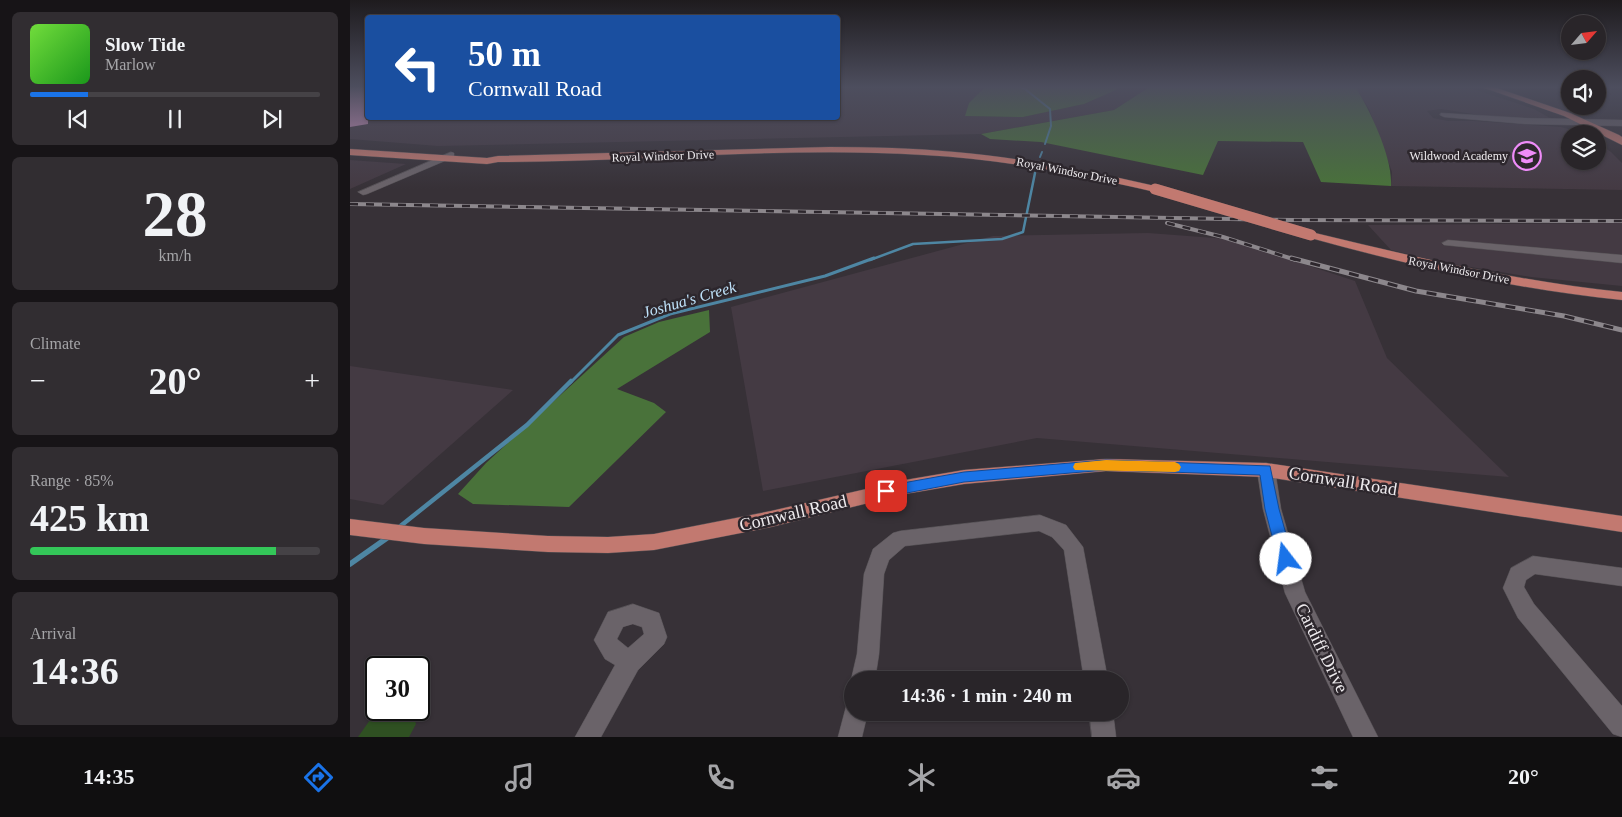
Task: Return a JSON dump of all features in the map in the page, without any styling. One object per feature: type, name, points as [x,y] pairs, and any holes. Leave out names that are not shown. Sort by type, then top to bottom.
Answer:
[{"type":"main road","points":[[1573,120],[1606,137],[1622,142]]},
{"type":"main road","points":[[1584,120],[1622,142]]},
{"type":"main road","name":"Royal Windsor Drive","points":[[350,148],[494,156],[498,159]]},
{"type":"main road","name":"Royal Windsor Drive","points":[[350,152],[487,161],[498,159],[818,151],[923,152],[1030,163],[1074,170],[1155,189],[1311,235],[1417,263],[1539,286],[1622,296]]},
{"type":"main road","name":"Cornwall Road","points":[[353,528],[424,536],[558,544],[608,545],[654,542],[771,519],[905,487],[964,477],[1106,465],[1266,470],[1622,524]]},
{"type":"street","points":[[1502,120],[1622,123]]},
{"type":"street","points":[[363,192],[451,155]]},
{"type":"street","points":[[1448,243],[1622,258]]},
{"type":"street","name":"Cardiff Drive","points":[[1266,470],[1272,509],[1295,593],[1366,737]]},
{"type":"street","points":[[865,671],[868,654],[874,574],[880,555],[890,546],[900,539],[1040,523],[1059,531],[1073,547],[1094,671]]},
{"type":"street","points":[[1622,577],[1533,565],[1518,574],[1513,588],[1526,611],[1622,724]]},
{"type":"street","points":[[587,737],[630,662]]},
{"type":"street","points":[[850,737],[854,721]]},
{"type":"street","points":[[1102,721],[1104,737]]},
{"type":"shaded area","points":[[350,120],[1056,120],[981,134],[438,146],[350,139]]},
{"type":"shaded area","points":[[1373,120],[1474,121],[1561,127],[1561,170],[1606,170],[1606,149],[1622,163],[1622,190],[1391,186],[1392,172]]},
{"type":"shaded area","points":[[350,160],[406,164],[350,189]]},
{"type":"shaded area","points":[[1622,223],[1622,286],[1531,277],[1441,262],[1391,250],[1368,225]]},
{"type":"shaded area","points":[[1148,233],[1228,239],[1355,281],[1387,358],[1509,477],[1037,438],[763,491],[731,307],[993,236]]},
{"type":"shaded area","points":[[350,366],[513,390],[383,505],[350,499]]},
{"type":"green space","points":[[1056,120],[1374,120],[1388,162],[1391,186],[1321,182],[1303,142],[1218,141],[1203,175],[1041,142],[990,139],[981,134]]},
{"type":"green space","points":[[709,310],[710,332],[617,389],[654,403],[666,412],[569,507],[473,504],[458,494],[486,463],[624,337],[659,322]]},
{"type":"green space","points":[[369,721],[415,721],[416,724],[409,737],[358,737]]},
{"type":"building","points":[[350,120],[368,120],[368,124],[350,127]]},
{"type":"waterway","name":"Joshua's Creek","points":[[1045,144],[1051,126],[1051,120]]},
{"type":"waterway","name":"Joshua's Creek","points":[[1040,157],[1042,152]]},
{"type":"waterway","name":"Joshua's Creek","points":[[870,260],[913,244],[1002,239],[1023,232],[1035,173]]},
{"type":"waterway","name":"Joshua's Creek","points":[[570,383],[618,335],[670,314],[825,276],[874,258]]},
{"type":"waterway","name":"Joshua's Creek","points":[[398,528],[527,425],[571,381]]},
{"type":"waterway","name":"Joshua's Creek","points":[[385,539],[389,536]]},
{"type":"waterway","name":"Joshua's Creek","points":[[350,564],[387,538]]},
{"type":"railway","points":[[350,204],[1292,220],[1622,221]]},
{"type":"railway","points":[[1167,223],[1223,237],[1296,260]]},
{"type":"railway","points":[[1291,258],[1416,291],[1564,316],[1622,330]]},
{"type":"slow traffic","points":[[1080,467],[1106,465],[1175,467]]},
{"type":"place","name":"Wildwood Academy","points":[[1527,156]]},
{"type":"route","points":[[886,491],[964,477],[1106,465],[1266,470],[1272,509],[1286,559]]}]
